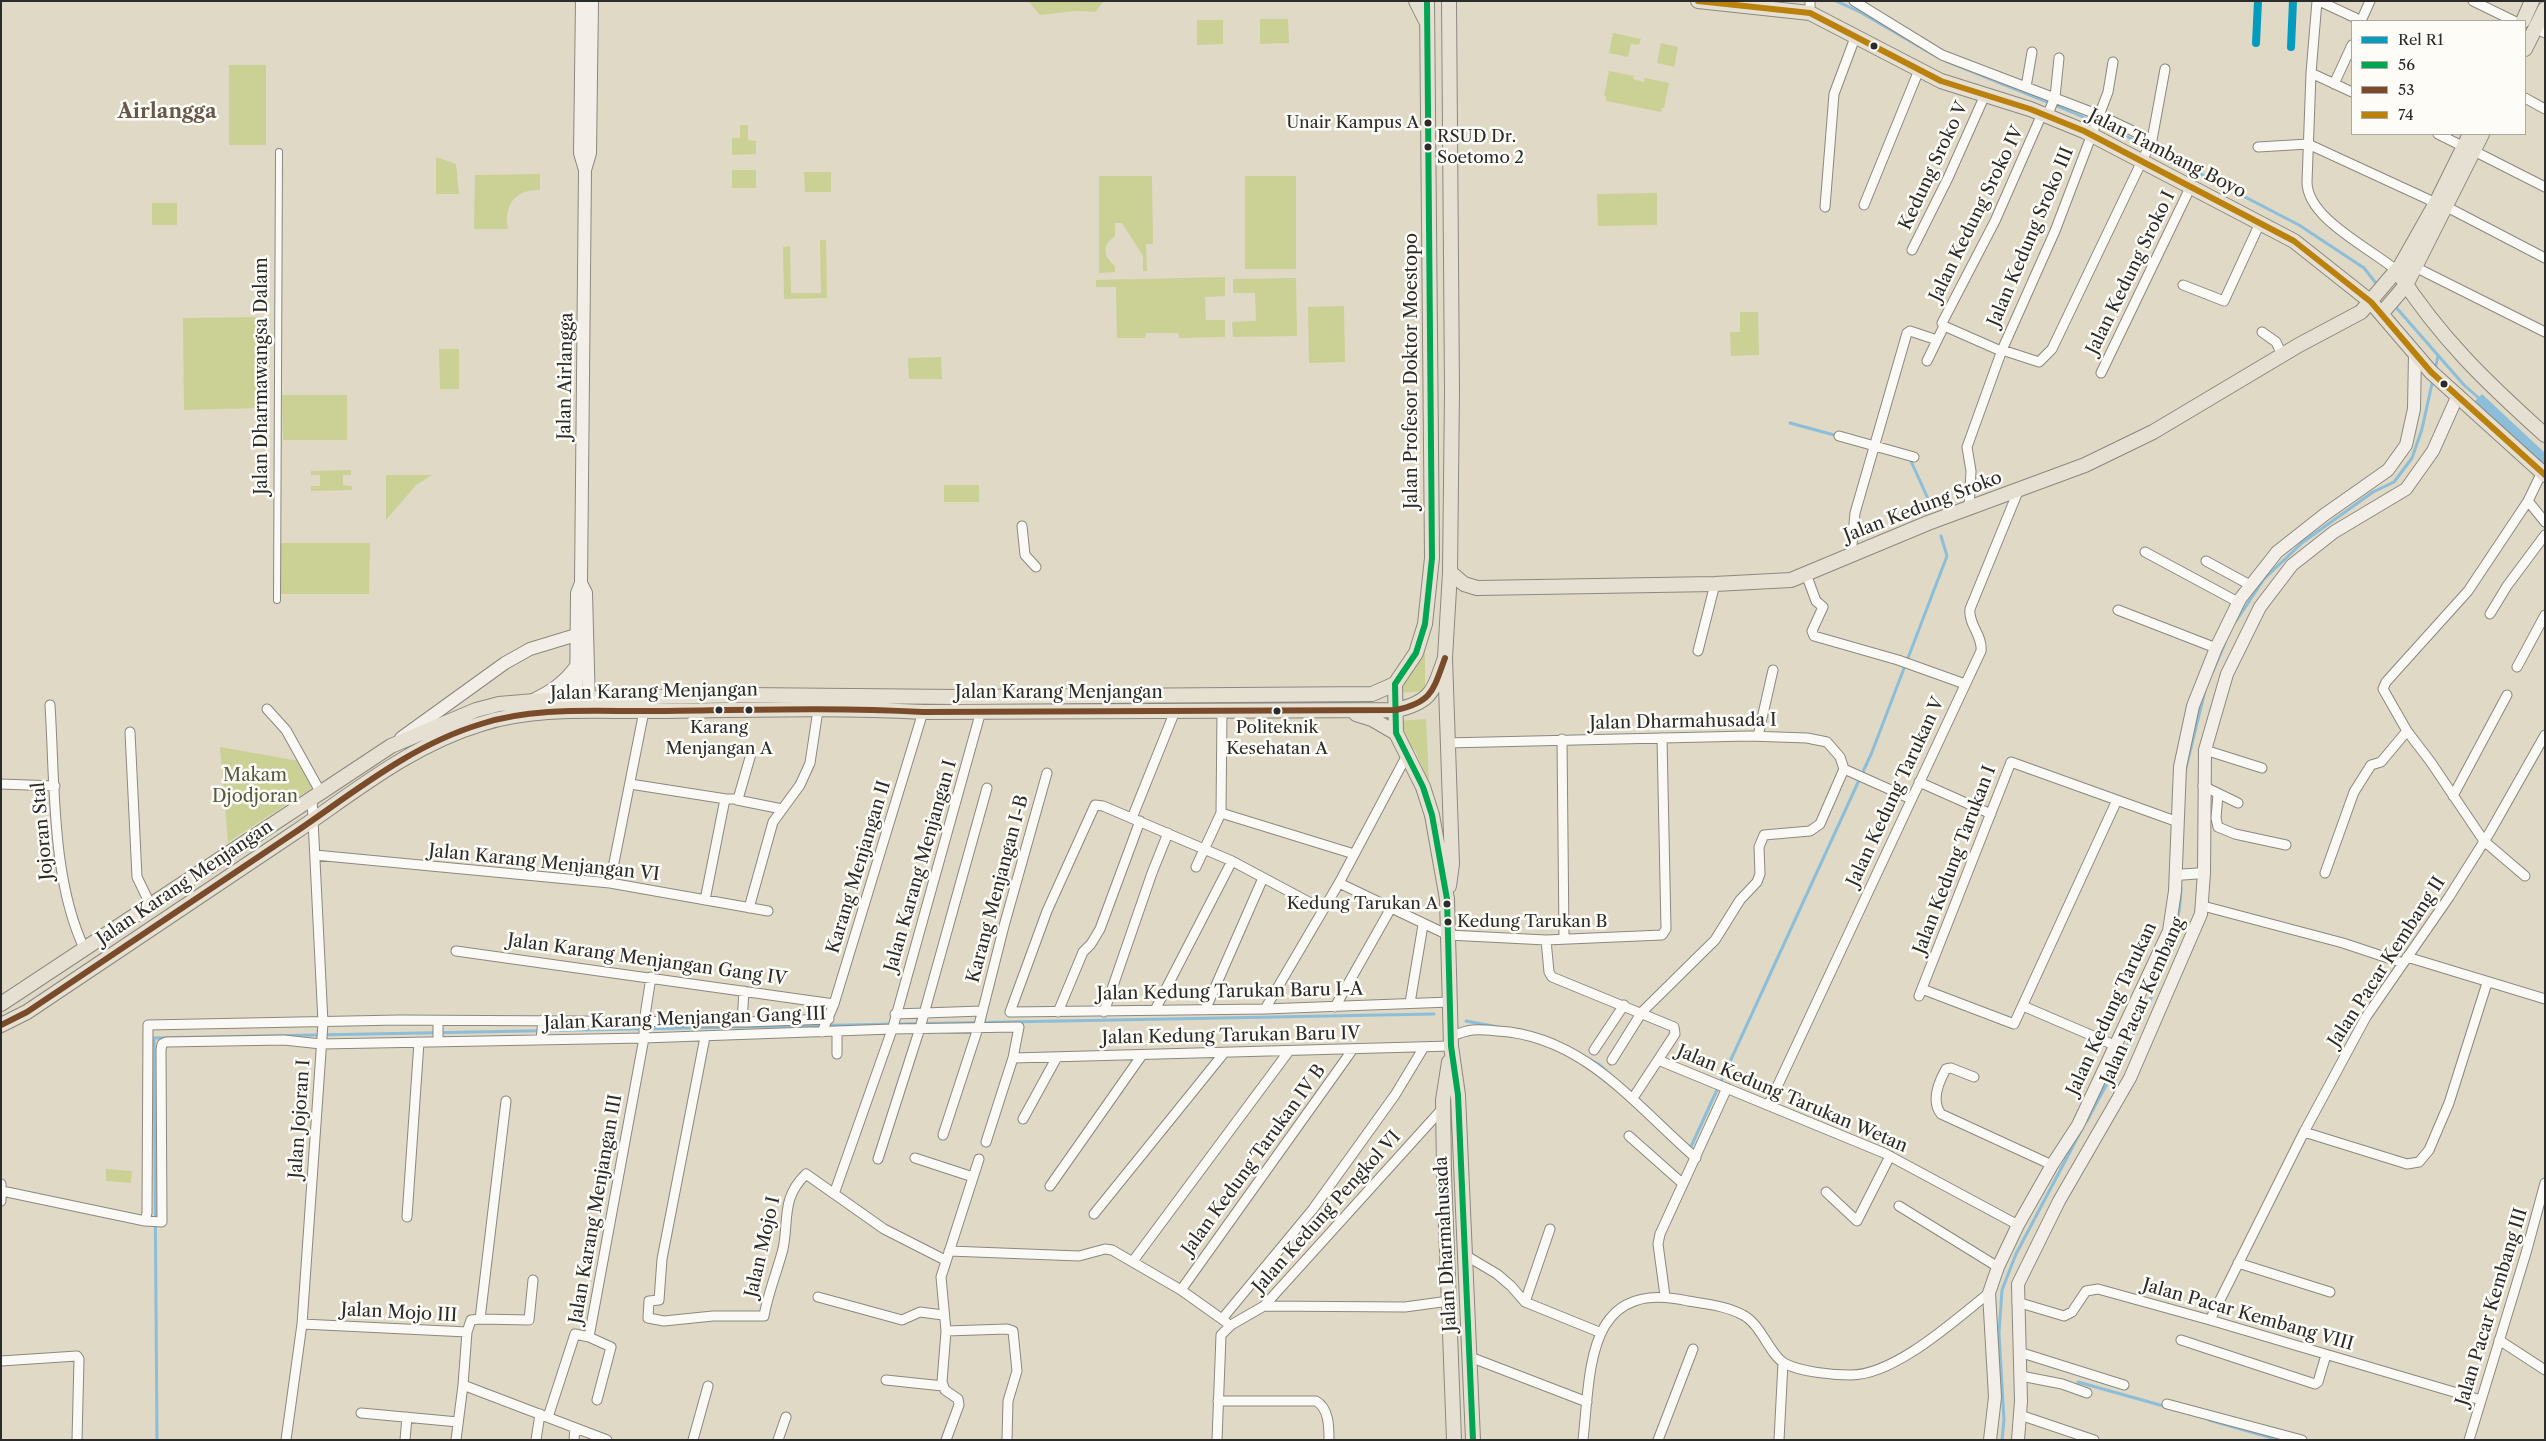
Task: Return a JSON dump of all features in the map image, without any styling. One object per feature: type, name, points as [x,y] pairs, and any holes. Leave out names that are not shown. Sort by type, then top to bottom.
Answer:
[{"type":"main road","name":"Jalan Airlangga","points":[[582,1],[580,153],[585,170]]},
{"type":"main road","name":"Jalan Airlangga","points":[[582,705],[576,666],[576,635],[577,593],[581,583],[585,170],[590,153],[592,1]]},
{"type":"main road","points":[[1416,1],[1429,26]]},
{"type":"main road","name":"Jalan Profesor Doktor Moestopo","points":[[1395,684],[1416,652],[1425,624],[1432,558],[1429,26],[1427,1]]},
{"type":"main road","name":"Jalan Tambang Boyo","points":[[1698,1],[1810,5],[1856,35],[1918,70],[1941,81],[2046,114],[2092,132],[2294,241],[2372,300],[2383,311],[2430,374],[2543,474]]},
{"type":"main road","points":[[2532,1],[2534,27]]},
{"type":"main road","points":[[1444,658],[1450,572],[1452,381],[1451,5]]},
{"type":"main road","points":[[2526,47],[2534,27],[2545,9]]},
{"type":"main road","points":[[2383,311],[2403,288],[2415,268],[2469,144],[2481,135]]},
{"type":"main road","name":"Jalan Kedung Sroko","points":[[1450,572],[1464,584],[1477,588],[1716,584],[1791,580],[1969,508],[2085,465],[2153,432],[2282,355],[2361,312],[2400,266],[2441,205]]},
{"type":"main road","points":[[2400,266],[2403,288],[2440,332],[2479,375],[2545,435]]},
{"type":"main road","name":"Jalan Kedung Tarukan","points":[[1989,1293],[1998,1267],[2018,1226],[2052,1165],[2078,1125],[2169,931],[2178,875],[2180,767],[2193,706],[2216,648],[2238,602],[2277,552],[2324,514],[2388,470],[2406,445],[2414,409],[2415,353]]},
{"type":"main road","name":"Jalan Pacar Kembang","points":[[2018,1440],[2021,1376],[2016,1302],[2018,1284],[2058,1201],[2130,1078],[2198,922],[2203,906],[2203,786],[2205,750],[2227,674],[2260,607],[2292,565],[2334,532],[2406,489],[2433,452],[2453,396]]},
{"type":"main road","name":"Jalan Airlangga","points":[[581,583],[586,593],[582,705]]},
{"type":"main road","name":"Jalan Karang Menjangan","points":[[1,1004],[391,746],[505,663],[530,649],[576,635]]},
{"type":"main road","name":"Jalan Karang Menjangan","points":[[391,746],[476,710],[499,704],[532,700],[644,711],[818,710],[884,703],[923,712],[1396,710],[1417,705],[1425,700],[1438,676],[1444,658]]},
{"type":"main road","name":"Jalan Dharmahusada","points":[[1444,658],[1452,864],[1447,900]]},
{"type":"main road","points":[[532,700],[552,691],[567,678],[576,666]]},
{"type":"main road","points":[[1395,684],[1396,733]]},
{"type":"main road","name":"Jalan Karang Menjangan","points":[[1,1026],[27,1012],[362,784],[422,749],[447,737],[478,724],[508,716],[582,705],[745,695],[884,703],[1372,694],[1395,684]]},
{"type":"main road","points":[[1347,711],[1372,719],[1396,733]]},
{"type":"main road","name":"Jalan Dharmahusada","points":[[1396,733],[1432,815],[1447,900],[1451,1042],[1458,1095],[1473,1440]]},
{"type":"main road","points":[[202,872],[211,888]]},
{"type":"main road","name":"Jalan Dharmahusada","points":[[1451,1042],[1444,1108],[1454,1440]]},
{"type":"main road","points":[[1989,1293],[1995,1397],[1990,1440]]},
{"type":"street","points":[[1854,1],[1942,55],[2099,116],[2152,142]]},
{"type":"street","points":[[2359,20],[2318,1],[2311,73],[2308,144],[2307,189],[2310,199],[2336,227],[2381,257],[2400,266],[2415,268],[2545,332]]},
{"type":"street","points":[[2361,20],[2370,1]]},
{"type":"street","points":[[2473,1],[2512,20]]},
{"type":"street","points":[[1824,207],[1835,89],[1856,35]]},
{"type":"street","points":[[2334,84],[2351,47]]},
{"type":"street","points":[[2026,87],[2032,52]]},
{"type":"street","name":"Jalan Kedung Sroko IV","points":[[2059,58],[2054,99],[1943,322],[1944,326],[2001,350],[2039,362],[2052,349],[2143,159]]},
{"type":"street","name":"Jalan Kedung Sroko III","points":[[1969,508],[1971,471],[1967,447],[2001,350],[2055,232],[2099,116],[2108,92],[2113,62]]},
{"type":"street","points":[[2143,159],[2152,142],[2166,69]]},
{"type":"street","points":[[1864,205],[1918,70]]},
{"type":"street","points":[[2311,73],[2351,92]]},
{"type":"street","name":"Kedung Sroko V","points":[[1912,250],[1948,178],[1985,95]]},
{"type":"street","points":[[2526,99],[2545,109]]},
{"type":"street","points":[[2441,135],[2469,144],[2545,187]]},
{"type":"street","points":[[2258,146],[2308,144],[2441,205],[2545,258]]},
{"type":"street","name":"Jalan Dharmawangsa Dalam","points":[[277,600],[279,152]]},
{"type":"street","name":"Jalan Kedung Sroko I","points":[[2101,373],[2190,186]]},
{"type":"street","points":[[2183,285],[2224,301],[2260,223]]},
{"type":"street","points":[[1927,361],[1944,326]]},
{"type":"street","points":[[1851,555],[1852,523],[1907,333],[1910,331],[1937,340]]},
{"type":"street","points":[[2262,332],[2276,342],[2282,355]]},
{"type":"street","points":[[2414,377],[2419,371],[2430,374]]},
{"type":"street","points":[[1839,436],[1873,447],[1914,456]]},
{"type":"street","points":[[2525,876],[2484,841],[2407,731],[2383,689],[2386,682],[2468,591],[2528,501],[2543,474]]},
{"type":"street","name":"Jalan Kedung Tarukan V","points":[[1769,1104],[1982,649],[1970,616],[1970,609],[2019,489]]},
{"type":"street","points":[[2528,501],[2545,522]]},
{"type":"street","points":[[1022,526],[1025,555],[1036,567]]},
{"type":"street","points":[[2490,614],[2507,586],[2545,535]]},
{"type":"street","points":[[2145,552],[2238,602]]},
{"type":"street","points":[[2206,561],[2250,585]]},
{"type":"street","points":[[1806,574],[1816,601],[1823,607],[1812,631],[1814,636],[1898,660],[1964,684]]},
{"type":"street","points":[[1698,651],[1716,584]]},
{"type":"street","points":[[2118,610],[2216,648]]},
{"type":"street","points":[[2517,667],[2545,615]]},
{"type":"street","points":[[1758,736],[1774,670]]},
{"type":"street","points":[[2453,796],[2507,696]]},
{"type":"street","name":"Jojoran Stal","points":[[50,705],[60,851],[66,892],[78,936],[85,950]]},
{"type":"street","points":[[267,709],[286,730],[316,796]]},
{"type":"street","points":[[749,908],[770,829],[800,785],[810,763],[818,710]]},
{"type":"street","points":[[610,883],[644,711]]},
{"type":"street","name":"Jalan Karang Menjangan I","points":[[834,1194],[892,1028],[981,711]]},
{"type":"street","points":[[1058,1012],[1083,952],[1091,944],[1100,929],[1175,711]]},
{"type":"street","points":[[1196,867],[1206,850],[1220,813],[1222,711]]},
{"type":"street","name":"Karang Menjangan II","points":[[823,1032],[834,1004],[923,712]]},
{"type":"street","points":[[2324,873],[2354,792],[2371,764],[2381,762],[2407,731]]},
{"type":"street","points":[[130,732],[137,876],[151,906]]},
{"type":"street","name":"Jalan Pacar Kembang II","points":[[2210,1320],[2304,1132],[2366,1017],[2484,841],[2545,735]]},
{"type":"street","name":"Jalan Dharmahusada I","points":[[1446,743],[1758,736],[1807,738],[1827,742],[1840,757],[1844,769]]},
{"type":"street","points":[[1339,883],[1422,925],[1448,935],[1546,940],[1659,936],[1666,929],[1662,738]]},
{"type":"street","points":[[1562,739],[1564,938]]},
{"type":"street","points":[[2205,750],[2262,768]]},
{"type":"street","points":[[737,800],[751,754]]},
{"type":"street","points":[[1265,1009],[1339,883],[1407,755]]},
{"type":"street","name":"Jalan Kedung Tarukan I","points":[[2023,1006],[2014,1024],[1920,993],[2012,762],[2178,822]]},
{"type":"street","points":[[1612,1060],[1642,1012],[1715,940],[1740,900],[1757,882],[1760,869],[1759,847],[1764,834],[1810,831],[1820,824],[1844,769],[1911,799]]},
{"type":"street","name":"Karang Menjangan I-B","points":[[943,1135],[978,1027],[1047,773]]},
{"type":"street","points":[[1919,782],[1990,814]]},
{"type":"street","points":[[1,784],[55,786]]},
{"type":"street","points":[[630,784],[726,798],[782,809]]},
{"type":"street","points":[[2203,786],[2238,803]]},
{"type":"street","points":[[878,1159],[920,1028],[987,788]]},
{"type":"street","points":[[2218,794],[2216,818],[2218,828],[2286,845]]},
{"type":"street","name":"Jalan Jojoran I","points":[[286,1440],[302,1324],[323,1022],[313,819],[316,796]]},
{"type":"street","points":[[705,900],[726,798]]},
{"type":"street","points":[[2114,1045],[2023,1006],[2117,800]]},
{"type":"street","points":[[986,1142],[1013,1058],[1019,1026],[1016,1013],[1046,911],[1092,808],[1099,805],[1232,861],[1322,909]]},
{"type":"street","points":[[1220,813],[1354,854]]},
{"type":"street","points":[[1104,1012],[1152,873],[1168,833]]},
{"type":"street","name":"Jalan Karang Menjangan VI","points":[[315,855],[610,883],[768,911]]},
{"type":"street","points":[[1155,1010],[1232,861]]},
{"type":"street","points":[[2178,875],[2203,874]]},
{"type":"street","points":[[1206,1008],[1263,878]]},
{"type":"street","points":[[2203,906],[2545,999]]},
{"type":"street","points":[[1335,1007],[1391,908]]},
{"type":"street","points":[[1410,1004],[1422,925]]},
{"type":"street","name":"Jalan Kedung Tarukan Wetan","points":[[1546,940],[1549,972],[1552,977],[1642,1012],[1676,1029],[1675,1034],[1658,1060],[1714,1084],[1769,1104],[1890,1156],[2018,1226]]},
{"type":"street","name":"Jalan Karang Menjangan Gang IV","points":[[456,950],[834,1004]]},
{"type":"street","name":"Jalan Karang Menjangan III","points":[[597,1400],[611,1349],[609,1345],[589,1338],[644,1037],[644,1023],[651,977]]},
{"type":"street","points":[[2304,1132],[2407,1164],[2419,1162],[2429,1150],[2448,1102],[2487,983]]},
{"type":"street","points":[[742,1022],[744,991]]},
{"type":"street","name":"Jalan Kedung Tarukan Baru I-A","points":[[1016,1013],[1206,1008],[1265,1009],[1450,1002]]},
{"type":"street","points":[[1594,1050],[1624,1005]]},
{"type":"street","points":[[895,1015],[982,1013]]},
{"type":"street","points":[[146,1221],[148,1047],[146,1027],[149,1025],[323,1022],[438,1023],[543,1021],[644,1023],[828,1020]]},
{"type":"street","points":[[542,1038],[543,1021]]},
{"type":"street","points":[[438,1023],[438,1041]]},
{"type":"street","name":"Jalan Karang Menjangan Gang III","points":[[148,1047],[160,1047],[166,1042],[284,1040],[321,1043],[542,1038],[705,1037],[892,1028],[1019,1026]]},
{"type":"street","name":"Jalan Kedung Tarukan Baru IV","points":[[1013,1058],[1424,1047],[1451,1042],[1468,1029],[1517,1032],[1571,1051],[1591,1063],[1630,1095],[1696,1158]]},
{"type":"street","points":[[837,1032],[837,1054]]},
{"type":"street","name":"Jalan Mojo I","points":[[705,1037],[662,1259],[659,1300],[649,1301],[648,1318],[664,1320],[713,1316],[764,1316],[783,1246],[786,1208],[793,1190],[804,1175],[808,1174],[855,1211],[884,1229],[947,1255]]},
{"type":"street","points":[[407,1217],[419,1042]]},
{"type":"street","points":[[2,1191],[161,1223],[163,1215],[160,1047]]},
{"type":"street","points":[[1222,1319],[1313,1209],[1395,1095],[1424,1047]]},
{"type":"street","name":"Jalan Kedung Tarukan IV B","points":[[1181,1290],[1353,1049]]},
{"type":"street","points":[[1133,1261],[1289,1051]]},
{"type":"street","points":[[1094,1214],[1224,1053]]},
{"type":"street","points":[[1050,1186],[1142,1055]]},
{"type":"street","points":[[1023,1119],[1057,1057]]},
{"type":"street","points":[[1635,1095],[1658,1060]]},
{"type":"street","points":[[1974,1077],[1951,1068],[1945,1070],[1935,1098],[1936,1105],[1941,1114],[2052,1165]]},
{"type":"street","points":[[1665,1296],[1658,1240],[1663,1225],[1682,1183],[1696,1158],[1726,1088]]},
{"type":"street","points":[[480,1319],[506,1102]]},
{"type":"street","name":"Jalan Kedung Pengkol VI","points":[[1230,1325],[1264,1306],[1444,1108]]},
{"type":"street","points":[[1629,1136],[1682,1183]]},
{"type":"street","points":[[1826,1192],[1857,1221],[1890,1156]]},
{"type":"street","points":[[915,1158],[973,1177]]},
{"type":"street","points":[[943,1386],[946,1331],[941,1283],[947,1255],[978,1159]]},
{"type":"street","name":"Jalan Pacar Kembang III","points":[[2469,1440],[2545,1182]]},
{"type":"street","points":[[1,1184],[1,1201]]},
{"type":"street","points":[[1899,1206],[1998,1267]]},
{"type":"street","points":[[1525,1302],[1550,1229]]},
{"type":"street","points":[[947,1255],[1079,1256],[1108,1249],[1133,1261],[1181,1290],[1230,1325],[1220,1339],[1217,1440]]},
{"type":"street","points":[[1465,1255],[1497,1274],[1525,1302],[1600,1332]]},
{"type":"street","points":[[2238,1262],[2330,1292]]},
{"type":"street","points":[[467,1332],[471,1320],[529,1320],[533,1280]]},
{"type":"street","name":"Jalan Pacar Kembang VIII","points":[[2016,1302],[2064,1316],[2072,1312],[2086,1292],[2093,1288],[2210,1320],[2481,1400]]},
{"type":"street","points":[[1583,1440],[1587,1402],[1600,1332],[1614,1310],[1632,1302],[1665,1296],[1744,1315],[1757,1328],[1783,1363],[1817,1373],[1852,1375],[1875,1371],[1898,1360],[1938,1334],[1989,1293]]},
{"type":"street","points":[[1264,1306],[1404,1307],[1468,1294]]},
{"type":"street","points":[[818,1297],[902,1320],[920,1312],[943,1316]]},
{"type":"street","name":"Jalan Mojo III","points":[[302,1324],[467,1332],[456,1440]]},
{"type":"street","points":[[946,1331],[1007,1329],[1013,1332],[1017,1371],[1008,1400],[1007,1440]]},
{"type":"street","points":[[536,1440],[574,1335],[589,1338]]},
{"type":"street","points":[[2181,1340],[2315,1384],[2318,1382],[2326,1354]]},
{"type":"street","points":[[2500,1340],[2545,1370]]},
{"type":"street","points":[[1659,1439],[1693,1349]]},
{"type":"street","points":[[2019,1352],[2124,1385]]},
{"type":"street","points":[[1,1361],[77,1356],[79,1359],[77,1440]]},
{"type":"street","points":[[1470,1357],[1587,1402]]},
{"type":"street","points":[[1779,1440],[1783,1363]]},
{"type":"street","points":[[2021,1376],[2062,1384],[2088,1392]]},
{"type":"street","points":[[886,1380],[943,1386],[958,1402],[946,1440]]},
{"type":"street","points":[[463,1385],[607,1440]]},
{"type":"street","points":[[693,1440],[708,1386]]},
{"type":"street","points":[[1218,1401],[1316,1401],[1323,1407],[1326,1414],[1330,1440]]},
{"type":"street","points":[[2167,1404],[2302,1440]]},
{"type":"street","points":[[361,1413],[458,1422]]},
{"type":"street","points":[[2020,1415],[2094,1440]]},
{"type":"street","points":[[405,1440],[407,1417]]},
{"type":"street","points":[[778,1440],[786,1417]]},
{"type":"street","points":[[574,1440],[575,1428]]},
{"type":"green space","points":[[1028,1],[1104,1],[1095,12],[1074,11],[1040,15]]},
{"type":"green space","points":[[1260,19],[1288,19],[1289,43],[1260,44]]},
{"type":"green space","points":[[1197,20],[1223,20],[1223,44],[1197,45]]},
{"type":"green space","points":[[1613,33],[1641,39],[1639,45],[1631,44],[1628,57],[1609,53]]},
{"type":"green space","points":[[1661,43],[1678,47],[1674,67],[1657,63]]},
{"type":"green space","points":[[229,65],[266,65],[266,145],[229,145]]},
{"type":"green space","points":[[1609,71],[1634,76],[1633,79],[1644,82],[1645,78],[1669,83],[1664,108],[1662,108],[1661,112],[1606,101],[1606,96],[1604,96]]},
{"type":"green space","points":[[740,125],[748,125],[748,140],[756,141],[756,154],[732,155],[732,138],[740,138]]},
{"type":"green space","points":[[436,157],[456,164],[459,194],[436,194]]},
{"type":"green space","points":[[732,170],[756,170],[756,188],[732,188]]},
{"type":"green space","points":[[804,172],[831,172],[831,192],[805,192]]},
{"type":"green space","points":[[540,174],[540,190],[524,192],[513,200],[508,213],[508,229],[474,229],[475,175]]},
{"type":"green space","points":[[1099,176],[1152,176],[1153,244],[1146,244],[1147,271],[1143,271],[1143,256],[1122,223],[1115,223],[1115,236],[1106,247],[1106,254],[1115,266],[1115,272],[1099,273]]},
{"type":"green space","points":[[1245,176],[1296,176],[1296,269],[1245,269]]},
{"type":"green space","points":[[1657,193],[1657,225],[1598,226],[1597,194]]},
{"type":"green space","points":[[152,203],[177,203],[177,225],[152,225]]},
{"type":"green space","points":[[820,240],[826,240],[827,298],[784,299],[783,247],[790,246],[791,293],[821,293]]},
{"type":"green space","points":[[1225,277],[1225,296],[1205,297],[1206,320],[1225,320],[1225,337],[1179,338],[1178,333],[1146,333],[1145,338],[1117,338],[1116,287],[1096,287],[1096,280]]},
{"type":"green space","points":[[1296,278],[1297,336],[1233,337],[1232,322],[1256,321],[1255,293],[1233,293],[1233,279]]},
{"type":"green space","points":[[1344,306],[1345,362],[1309,363],[1308,307]]},
{"type":"green space","points":[[1740,312],[1758,312],[1759,355],[1731,356],[1730,332],[1740,332]]},
{"type":"green space","points":[[261,317],[260,408],[184,410],[183,318]]},
{"type":"green space","points":[[439,349],[459,349],[459,389],[440,389]]},
{"type":"green space","points":[[941,357],[942,379],[909,379],[908,358]]},
{"type":"green space","points":[[282,395],[347,395],[347,440],[283,440]]},
{"type":"green space","points":[[351,470],[351,475],[343,475],[343,485],[352,486],[352,490],[311,491],[311,486],[320,486],[320,475],[311,475],[311,471]]},
{"type":"green space","points":[[386,475],[432,475],[416,485],[386,520]]},
{"type":"green space","points":[[944,485],[979,485],[979,502],[944,502]]},
{"type":"green space","points":[[281,543],[370,543],[369,594],[281,594]]},
{"type":"green space","points":[[1425,652],[1425,691],[1398,693]]},
{"type":"green space","points":[[1426,719],[1429,783],[1416,752],[1399,732],[1398,721]]},
{"type":"green space","name":"Makam Djodjoran","points":[[220,747],[299,761],[312,788],[228,842]]},
{"type":"green space","points":[[106,1169],[132,1171],[131,1183],[106,1181]]},
{"type":"water","points":[[2482,394],[2545,453],[2545,467],[2475,401]]},
{"type":"waterway","points":[[1836,1],[1860,12],[1934,55]]},
{"type":"waterway","points":[[1946,61],[2072,112],[2143,144],[2299,225],[2364,268],[2379,287]]},
{"type":"waterway","points":[[2394,305],[2464,385],[2481,400]]},
{"type":"waterway","points":[[2435,370],[2438,356]]},
{"type":"waterway","points":[[2236,621],[2264,579],[2303,542],[2373,492],[2394,482],[2412,458],[2422,429],[2433,379]]},
{"type":"waterway","points":[[1790,423],[1838,436]]},
{"type":"waterway","points":[[1910,459],[1929,501]]},
{"type":"waterway","points":[[1689,1151],[1872,752],[1947,556],[1941,536]]},
{"type":"waterway","points":[[2213,671],[2225,643]]},
{"type":"waterway","points":[[2185,772],[2205,691]]},
{"type":"waterway","points":[[2087,1121],[2160,978],[2171,947],[2178,917],[2181,888]]},
{"type":"waterway","points":[[157,1440],[154,1038],[1434,1014]]},
{"type":"waterway","points":[[1466,1021],[1525,1032]]},
{"type":"waterway","points":[[1582,1055],[1600,1065],[1613,1077]]},
{"type":"waterway","points":[[2002,1440],[2004,1420],[1999,1333],[2002,1290],[2016,1254],[2082,1129]]},
{"type":"waterway","points":[[2078,1382],[2167,1407]]},
{"type":"waterway","points":[[2209,1420],[2279,1440]]},
{"type":"rail line","name":"R1","points":[[2256,43],[2258,1]]},
{"type":"rail line","name":"R1","points":[[2291,47],[2293,1]]},
{"type":"transit line","name":"56","points":[[1427,1],[1432,558],[1425,624],[1416,653],[1395,684],[1396,733],[1423,787],[1432,815],[1447,899],[1451,1046],[1458,1095],[1473,1440]]},
{"type":"transit line","name":"74","points":[[1698,1],[1810,13],[1941,81],[2030,109],[2084,131],[2294,241],[2371,302],[2431,372],[2545,475]]},
{"type":"transit line","name":"53","points":[[1,1025],[27,1012],[383,771],[455,733],[502,718],[568,711],[824,709],[923,712],[1396,710],[1417,703],[1430,693],[1445,658]]},
{"type":"place","name":"Unair Kampus A","points":[[1428,123]]},
{"type":"place","name":"RSUD Dr. Soetomo 2","points":[[1428,147]]},
{"type":"place","name":"Karang Menjangan A","points":[[719,710]]},
{"type":"place","name":"Politeknik Kesehatan A","points":[[1277,711]]},
{"type":"place","name":"Kedung Tarukan A","points":[[1447,904]]},
{"type":"place","name":"Kedung Tarukan B","points":[[1448,922]]},
{"type":"district","name":"Airlangga","points":[[167,112]]}]
